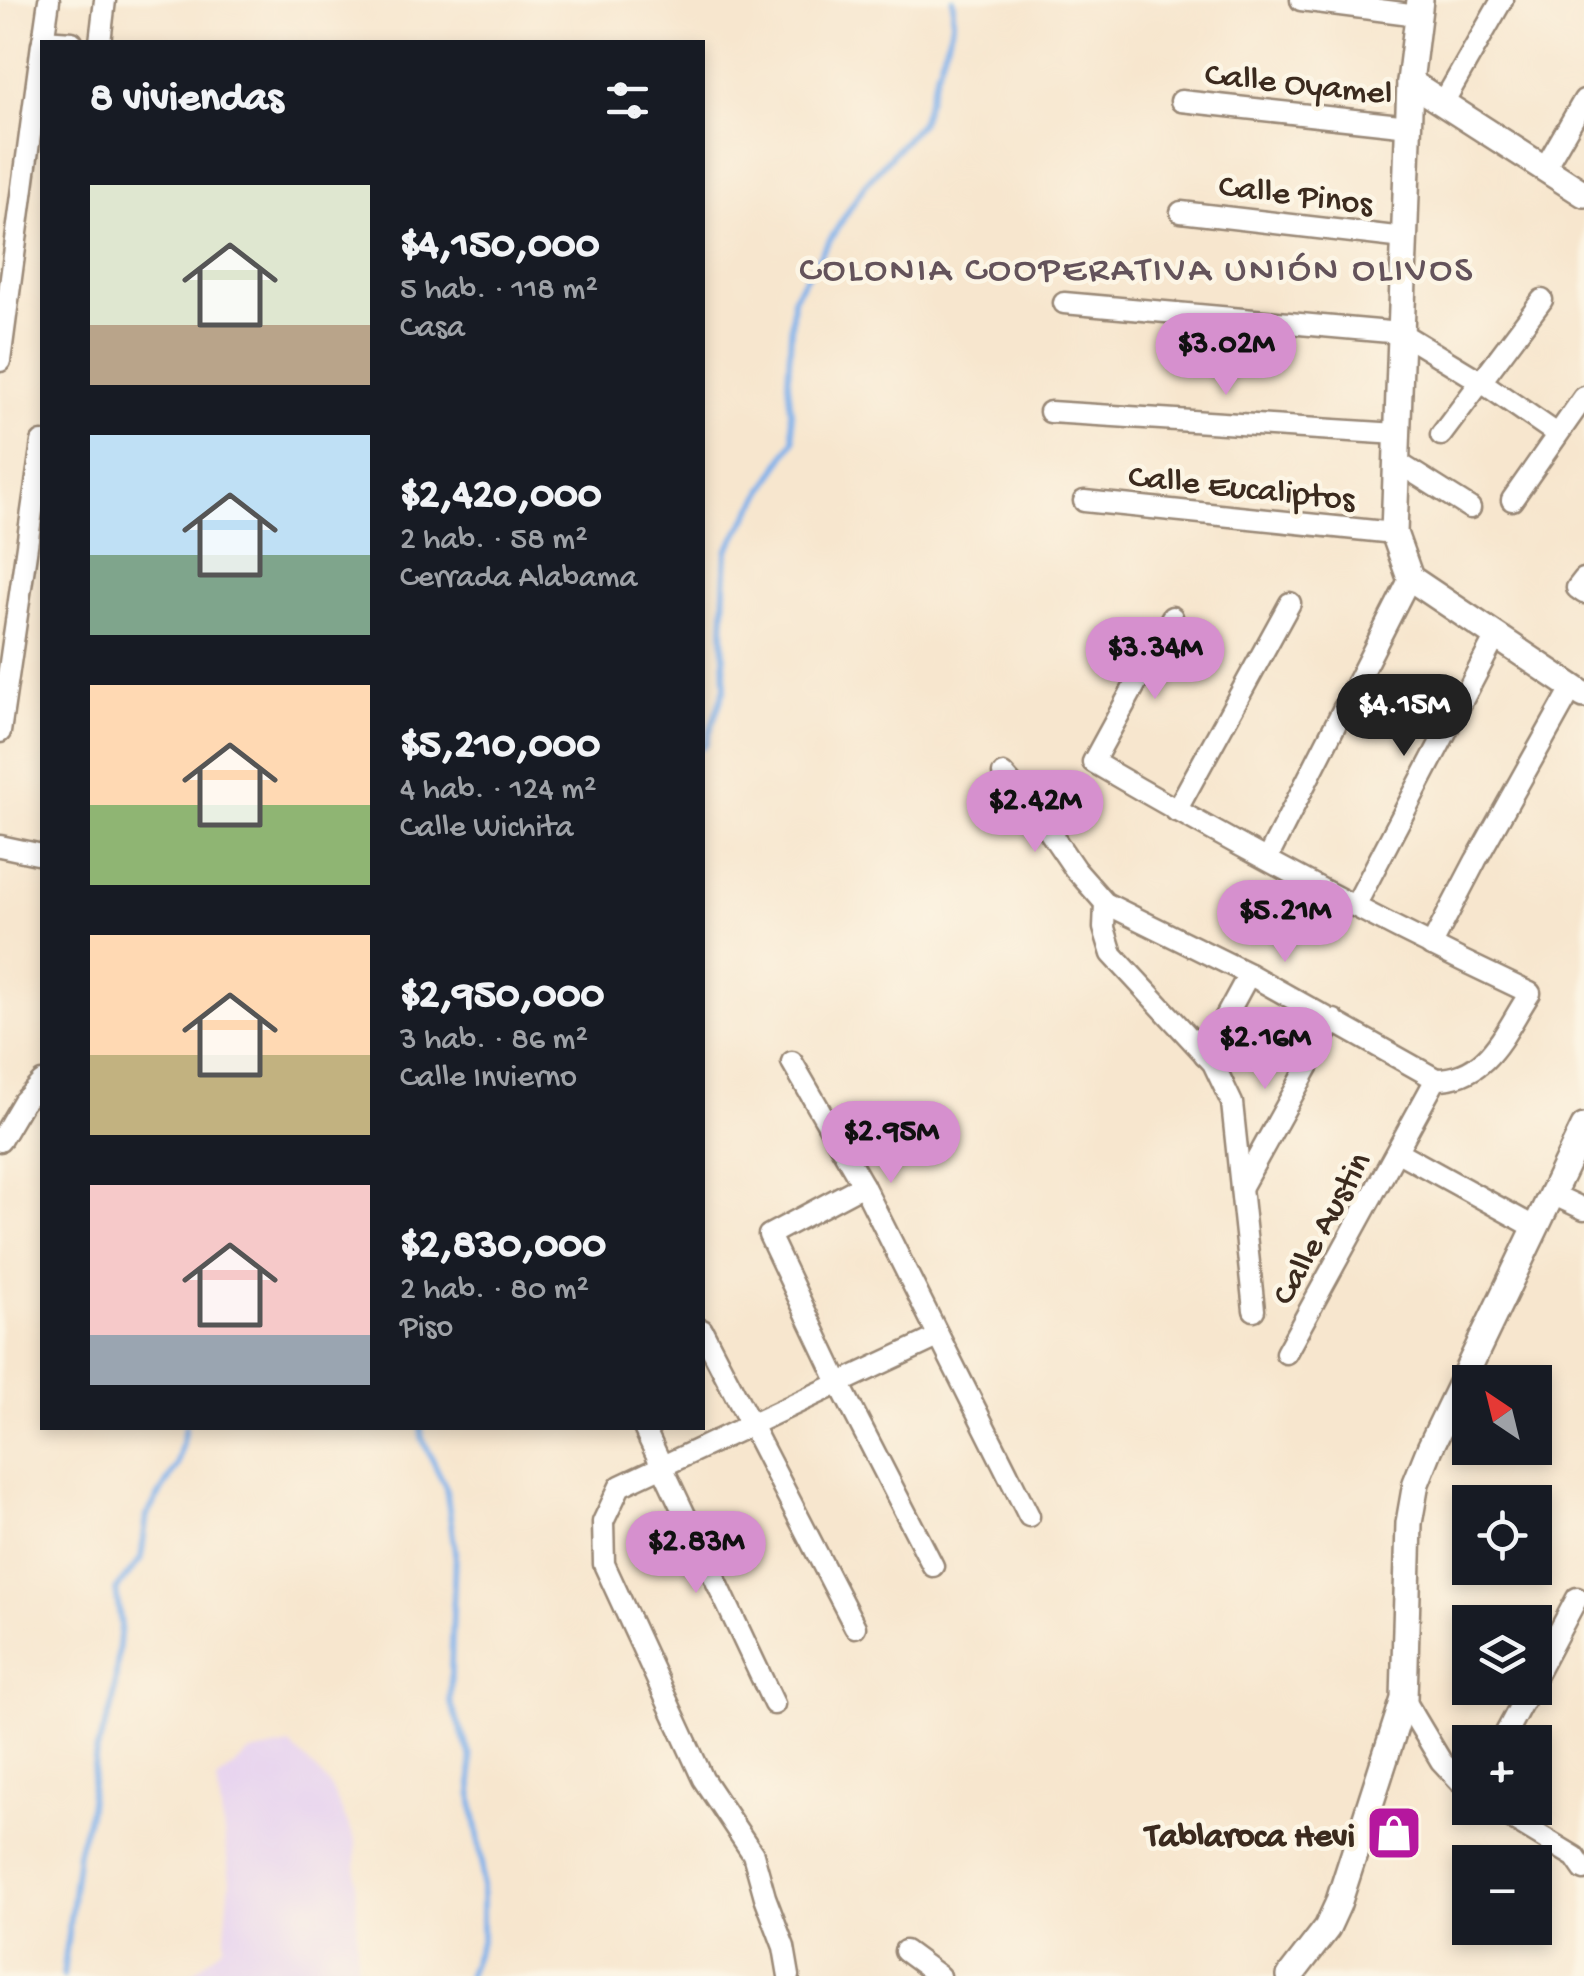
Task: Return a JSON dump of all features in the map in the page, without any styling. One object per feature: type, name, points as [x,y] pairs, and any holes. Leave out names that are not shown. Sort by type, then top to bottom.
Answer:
[{"type":"street","points":[[43,40],[49,0]]},
{"type":"street","points":[[100,40],[106,0]]},
{"type":"street","points":[[1302,0],[1419,7],[1410,82],[1394,533],[1410,578],[1578,692],[1476,860],[1431,946]]},
{"type":"street","points":[[1443,103],[1502,0]]},
{"type":"street","points":[[0,361],[40,77]]},
{"type":"street","points":[[1410,82],[1584,194]]},
{"type":"street","points":[[1544,168],[1584,100]]},
{"type":"street","name":"Calle Oyamel","points":[[1181,101],[1409,126]]},
{"type":"street","name":"Calle Pinos","points":[[1181,212],[1404,238]]},
{"type":"street","points":[[1440,435],[1542,300]]},
{"type":"street","points":[[1064,303],[1401,332],[1480,380],[1557,434]]},
{"type":"street","points":[[1512,500],[1584,397]]},
{"type":"street","points":[[1050,412],[1398,434]]},
{"type":"street","points":[[0,732],[40,456]]},
{"type":"street","points":[[1397,462],[1470,508]]},
{"type":"street","name":"Calle Eucaliptos","points":[[1084,502],[1394,533]]},
{"type":"street","points":[[1267,859],[1410,578]]},
{"type":"street","points":[[1584,579],[1578,588],[1584,593]]},
{"type":"street","points":[[1176,810],[1290,603]]},
{"type":"street","points":[[1003,774],[1034,809],[1075,869],[1106,903],[1249,974],[1436,1080],[1471,1073],[1488,1058],[1530,992],[1355,906],[1093,762],[1172,617]]},
{"type":"street","points":[[1355,906],[1496,636]]},
{"type":"street","points":[[0,846],[40,855]]},
{"type":"street","points":[[1106,903],[1104,928],[1112,954],[1212,1063],[1232,1102],[1254,1310]]},
{"type":"street","points":[[1205,1055],[1249,974]]},
{"type":"street","points":[[1241,1188],[1334,1020]]},
{"type":"street","points":[[792,1062],[863,1185],[1029,1516]]},
{"type":"street","name":"Calle Austin","points":[[1286,1353],[1436,1080]]},
{"type":"street","points":[[0,1141],[8,1123],[40,1084]]},
{"type":"street","points":[[1294,1975],[1327,1928],[1338,1904],[1404,1699],[1409,1523],[1416,1484],[1584,1127]]},
{"type":"street","points":[[1398,1152],[1536,1228]]},
{"type":"street","points":[[863,1185],[770,1235],[839,1384],[934,1566]]},
{"type":"street","points":[[1552,1194],[1584,1210]]},
{"type":"street","points":[[705,1336],[855,1627]]},
{"type":"street","points":[[789,1976],[784,1947],[753,1854],[703,1779],[604,1564],[602,1522],[620,1486],[938,1337]]},
{"type":"street","points":[[645,1430],[774,1704]]},
{"type":"street","points":[[1552,1646],[1577,1598]]},
{"type":"street","points":[[1404,1699],[1440,1761],[1452,1773]]},
{"type":"street","points":[[1523,1825],[1575,1856],[1584,1870]]},
{"type":"street","points":[[904,1951],[939,1976]]},
{"type":"shaded area","points":[[290,1745],[329,1784],[356,1841],[357,1976],[189,1976],[224,1946],[230,1880],[217,1780],[250,1753]]},
{"type":"waterway","points":[[705,744],[725,687],[727,551],[794,440],[788,382],[793,298],[864,186],[921,122],[953,23],[953,0]]},
{"type":"waterway","points":[[63,1976],[78,1852],[88,1815],[96,1752],[113,1704],[121,1625],[116,1590],[141,1559],[147,1515],[177,1466],[185,1430]]},
{"type":"waterway","points":[[421,1430],[446,1488],[455,1551],[450,1701],[470,1755],[482,1862],[482,1939],[468,1976]]},
{"type":"place","name":"Tablaroca Hevi","points":[[1394,1833]]},
{"type":"district","name":"COLONIA COOPERATIVA UNIÓN OLIVOS","points":[[1137,266]]}]
